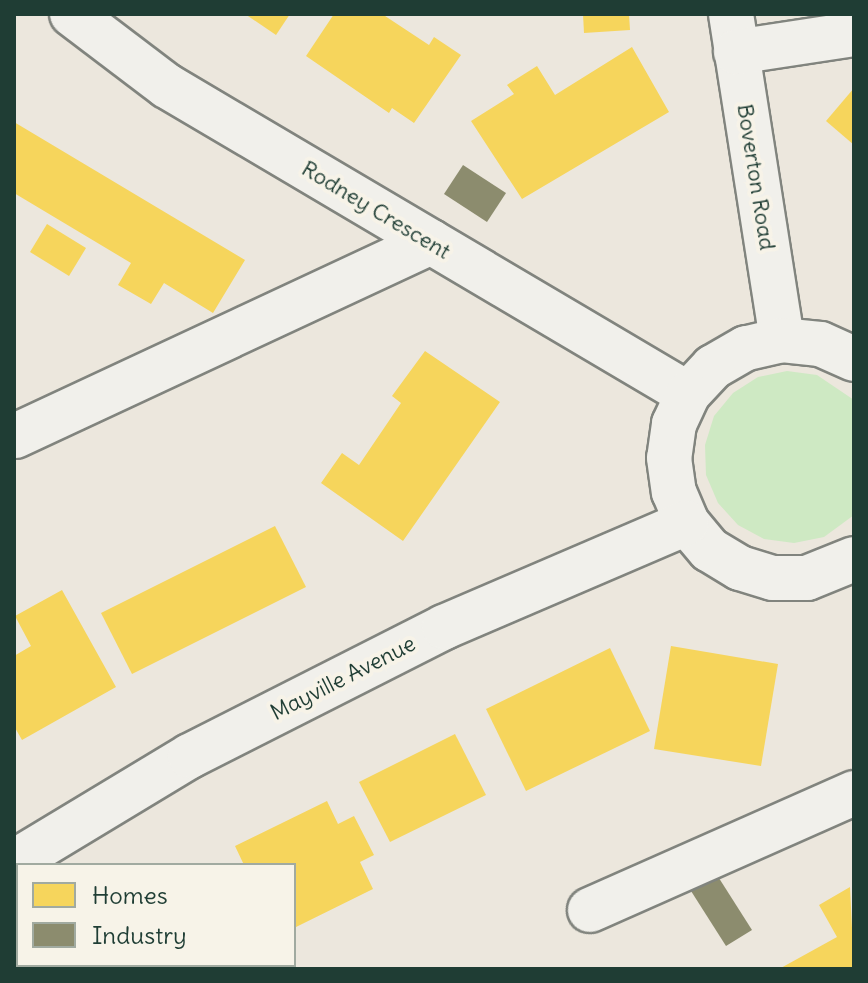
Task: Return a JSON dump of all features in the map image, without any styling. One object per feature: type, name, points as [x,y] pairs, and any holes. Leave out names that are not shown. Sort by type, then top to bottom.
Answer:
[{"type":"street","name":"Rodney Crescent","points":[[72,14],[167,86],[688,394]]},
{"type":"street","points":[[734,33],[854,34]]},
{"type":"street","name":"Boverton Road","points":[[734,33],[782,340]]},
{"type":"street","points":[[15,436],[431,242]]},
{"type":"street","points":[[850,575],[807,578],[762,575],[710,550],[687,523],[674,492],[669,458],[674,424],[688,394],[713,367],[746,348],[782,340],[820,344],[854,359]]},
{"type":"street","name":"Mayville Avenue","points":[[14,862],[190,756],[416,641],[687,523]]},
{"type":"street","points":[[590,910],[854,793]]},
{"type":"green space","points":[[787,371],[817,375],[854,400],[854,515],[824,537],[794,543],[764,539],[738,525],[718,503],[706,475],[705,445],[714,416],[733,393],[758,377]]},
{"type":"building: Homes","points":[[245,14],[290,14],[276,35]]},
{"type":"building: Homes","points":[[334,14],[382,14],[429,45],[434,37],[461,55],[414,123],[392,108],[389,113],[306,56]]},
{"type":"building: Homes","points":[[583,14],[629,14],[630,30],[584,33]]},
{"type":"building: Homes","points":[[632,47],[669,112],[522,199],[471,121],[514,94],[507,85],[537,66],[555,95]]},
{"type":"building: Homes","points":[[854,88],[854,145],[826,121]]},
{"type":"building: Homes","points":[[14,122],[245,260],[213,313],[164,283],[151,304],[118,285],[131,263],[14,193]]},
{"type":"building: Homes","points":[[47,224],[86,248],[69,276],[30,252]]},
{"type":"building: Homes","points":[[425,351],[500,402],[403,541],[321,483],[342,453],[359,465],[401,403],[392,396]]},
{"type":"building: Homes","points":[[275,526],[306,587],[132,674],[101,613]]},
{"type":"building: Homes","points":[[62,590],[116,687],[22,740],[14,726],[14,656],[31,646],[15,616]]},
{"type":"building: Homes","points":[[671,646],[778,664],[761,766],[654,749]]},
{"type":"building: Homes","points":[[610,648],[650,731],[526,791],[486,709]]},
{"type":"building: Homes","points":[[455,734],[486,795],[390,842],[359,782]]},
{"type":"building: Homes","points":[[327,801],[338,824],[354,816],[374,855],[360,862],[373,889],[296,927],[296,863],[243,863],[235,846]]},
{"type":"building: Homes","points":[[850,887],[854,969],[779,969],[837,937],[819,905]]},
{"type":"building: Industry","points":[[463,165],[506,193],[487,222],[444,194]]},
{"type":"building: Industry","points":[[717,875],[752,930],[726,946],[691,891]]}]
